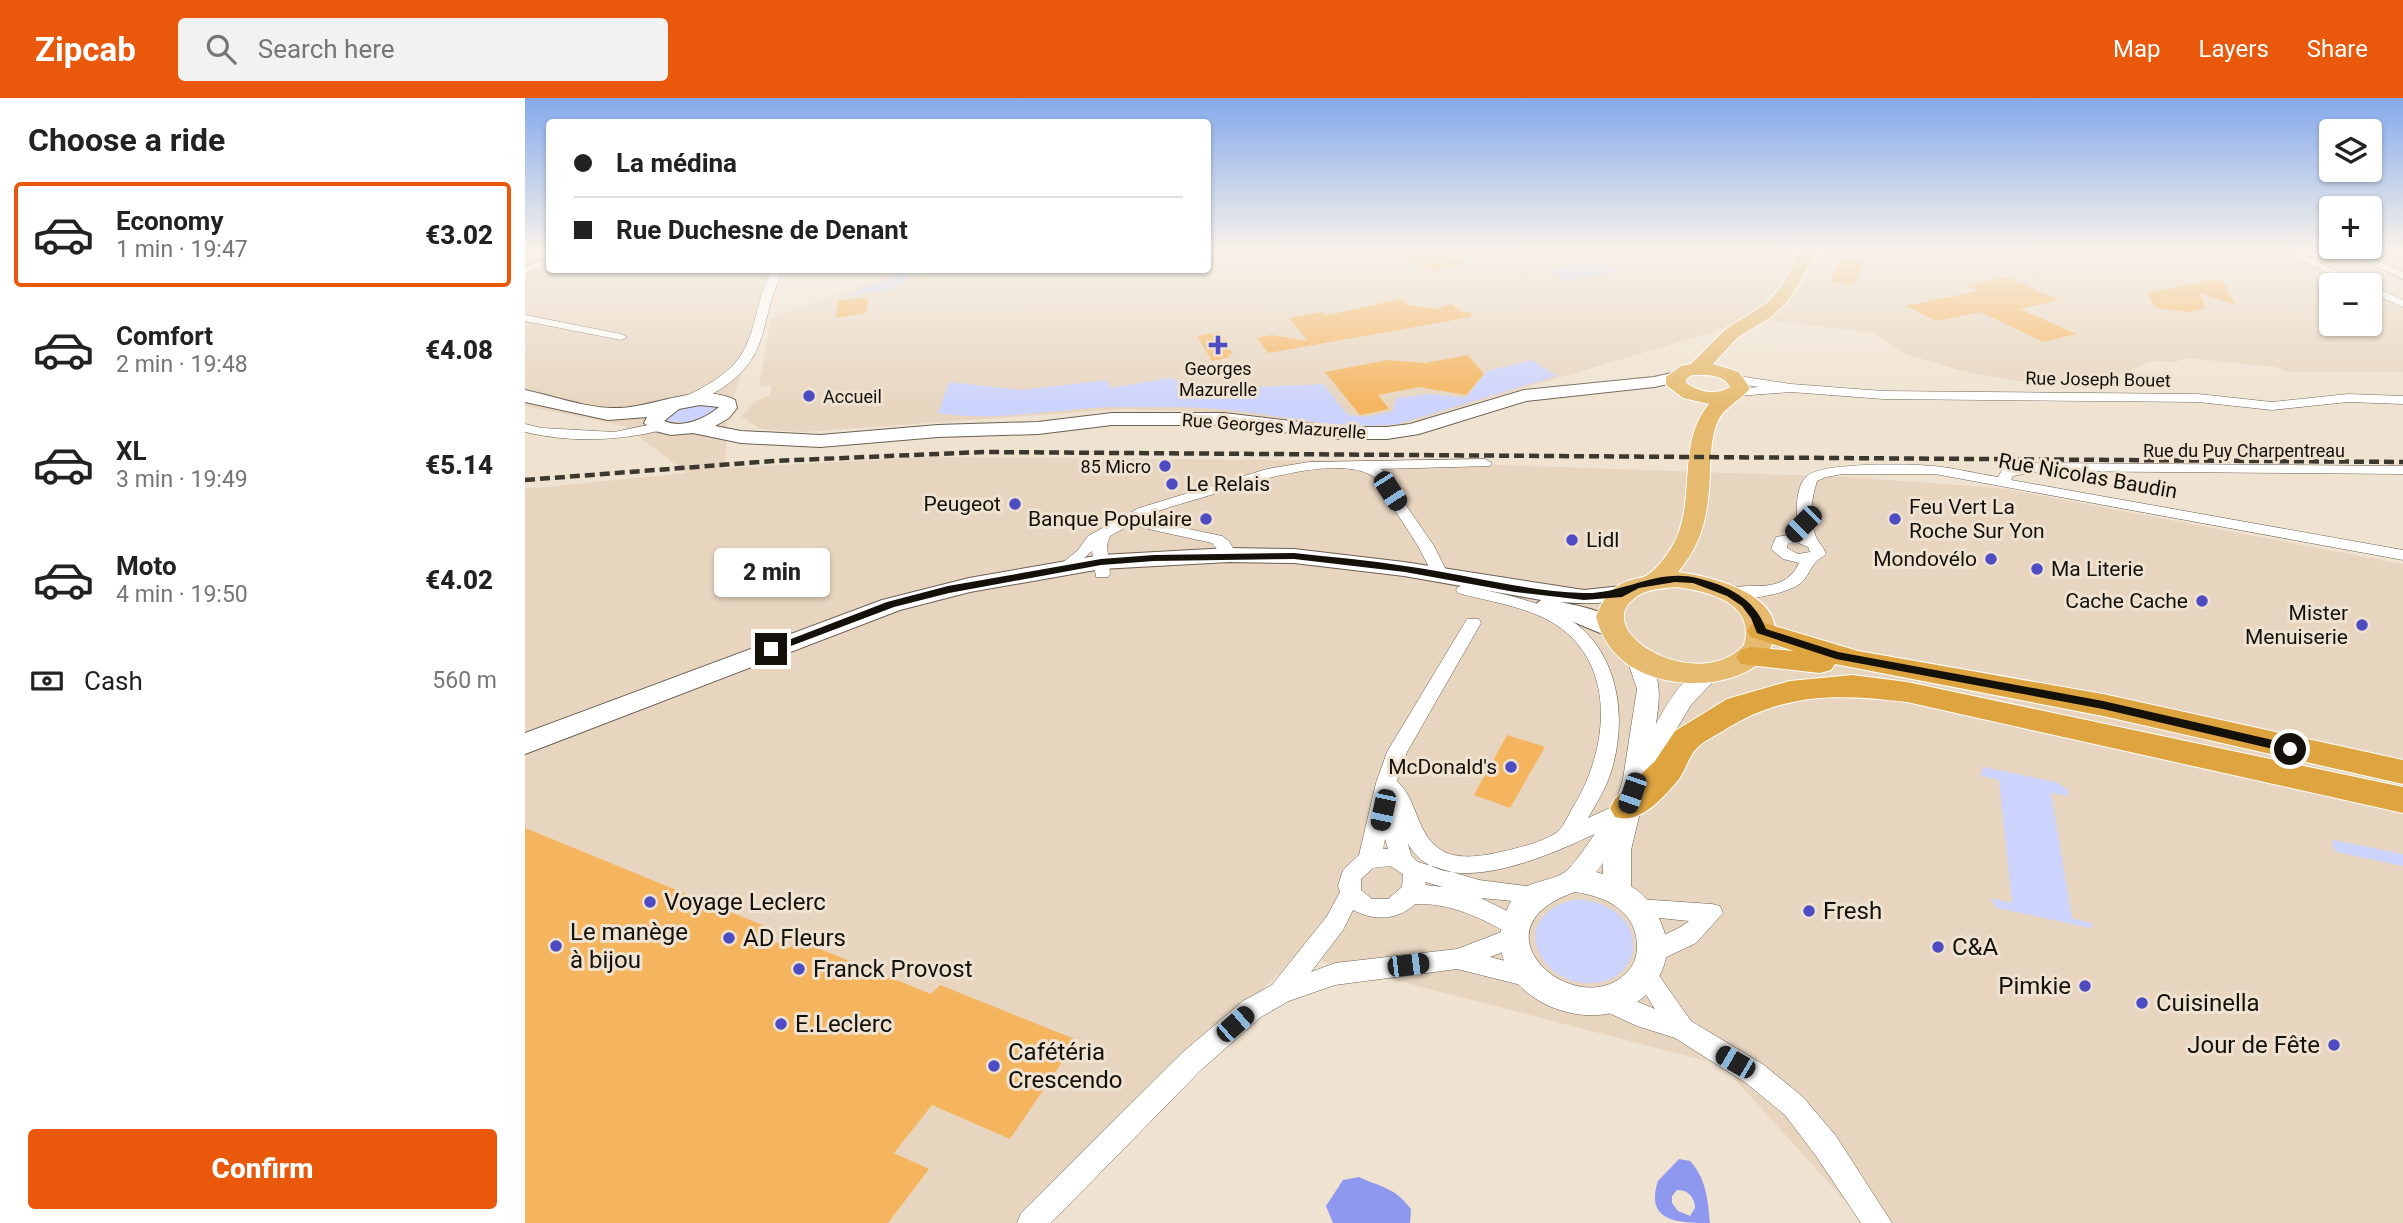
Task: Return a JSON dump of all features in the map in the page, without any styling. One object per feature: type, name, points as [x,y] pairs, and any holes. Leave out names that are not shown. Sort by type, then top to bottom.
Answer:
[{"type":"highway","points":[[1756,635],[1856,660],[2103,705],[2403,772]]},
{"type":"highway","points":[[1756,635],[1795,659],[1835,666],[2142,743]]},
{"type":"highway","points":[[1631,793],[1667,770],[1686,739],[1738,707],[1790,691],[1852,685],[1907,692],[2403,800]]},
{"type":"main road","points":[[1682,387],[1733,332],[1765,313],[1777,302]]},
{"type":"main road","points":[[1719,349],[1732,385]]},
{"type":"main road","points":[[1697,369],[1732,385]]},
{"type":"main road","points":[[1682,387],[1709,398],[1732,385]]},
{"type":"main road","points":[[1722,589],[1703,567],[1693,526],[1703,429],[1713,407],[1732,385]]},
{"type":"main road","name":"Rue Georges Mazurelle","points":[[691,427],[767,439],[820,441],[938,431],[1038,428],[1112,419],[1224,419],[1340,433],[1387,433],[1412,430],[1524,396],[1609,387],[1682,387]]},
{"type":"main road","points":[[1682,387],[1696,405],[1703,429]]},
{"type":"main road","points":[[525,396],[622,415],[669,407],[690,400],[720,398]]},
{"type":"main road","points":[[525,406],[595,421],[656,425],[672,429],[691,427],[720,398]]},
{"type":"main road","name":"Rue Georges Mazurelle","points":[[720,398],[730,425],[767,439]]},
{"type":"main road","points":[[656,425],[656,415],[669,407]]},
{"type":"main road","points":[[1656,580],[1675,562],[1693,526]]},
{"type":"main road","points":[[525,755],[898,613],[1101,568],[1229,555],[1306,557],[1440,574],[1546,593],[1584,597],[1622,593]]},
{"type":"main road","points":[[525,744],[891,605],[969,585],[1063,569],[1216,564],[1309,566],[1387,576],[1554,608],[1609,627]]},
{"type":"main road","points":[[1656,580],[1694,580],[1722,589],[1746,604],[1756,635],[1733,667],[1709,673],[1685,673],[1660,668],[1638,659],[1619,644],[1609,627],[1608,614],[1613,603],[1622,593],[1637,585],[1656,580]]},
{"type":"street","points":[[720,398],[749,355],[763,302]]},
{"type":"street","points":[[525,318],[621,337]]},
{"type":"street","name":"Rue Joseph Bouet","points":[[1732,385],[1884,396],[2198,398],[2271,406],[2348,398],[2403,400]]},
{"type":"street","points":[[525,428],[542,432],[614,436],[656,425]]},
{"type":"street","points":[[1063,569],[1083,553],[1093,538],[1133,516],[1272,472],[1309,466],[1485,463]]},
{"type":"street","points":[[1368,467],[1378,473],[1426,546],[1440,574]]},
{"type":"street","name":"Rue du Puy Charpentreau","points":[[2004,482],[2007,473],[2020,468],[2403,470]]},
{"type":"street","name":"Rue du Puy Charpentreau","points":[[2051,490],[2057,473],[2085,468]]},
{"type":"street","name":"Rue Nicolas Baudin","points":[[1809,540],[1803,524],[1807,489],[1811,479],[1822,473],[1843,470],[1935,470],[2403,555]]},
{"type":"street","points":[[1133,516],[1143,525],[1217,539],[1224,544],[1229,555]]},
{"type":"street","points":[[1791,537],[1803,524]]},
{"type":"street","points":[[1101,568],[1099,545],[1104,532]]},
{"type":"street","points":[[1788,556],[1809,559],[1819,550],[1809,540],[1791,537],[1781,540],[1778,546],[1788,556],[1796,578]]},
{"type":"street","points":[[1756,635],[1781,590],[1806,568],[1809,559]]},
{"type":"street","points":[[1722,589],[1781,590]]},
{"type":"street","points":[[1464,590],[1553,617],[1569,626],[1591,646],[1602,665],[1608,693],[1609,739],[1600,776],[1566,837]]},
{"type":"street","points":[[1369,859],[1383,810],[1386,783],[1397,752],[1473,623]]},
{"type":"street","points":[[1627,900],[1617,850],[1631,793],[1649,690],[1638,659]]},
{"type":"street","points":[[1575,880],[1631,793],[1682,700],[1709,673]]},
{"type":"street","points":[[1386,783],[1398,792],[1408,827],[1420,845],[1434,858],[1451,863],[1483,864],[1514,858],[1566,837],[1631,793]]},
{"type":"street","points":[[1383,810],[1415,882],[1410,895]]},
{"type":"street","points":[[1513,932],[1461,898],[1432,893],[1410,895],[1391,908],[1378,909],[1357,901],[1349,882],[1353,872],[1369,859],[1381,856],[1479,889],[1534,894]]},
{"type":"street","points":[[1627,900],[1713,913],[1689,936],[1649,964],[1629,990],[1607,1000],[1586,1002],[1564,998],[1545,989],[1529,976],[1517,958],[1513,932],[1521,908],[1534,894],[1553,884],[1575,880],[1597,883],[1627,900],[1647,922],[1652,938],[1649,964],[1682,1029]]},
{"type":"street","points":[[1281,993],[1335,923],[1351,892]]},
{"type":"street","points":[[1031,1223],[1192,1061],[1252,1009],[1281,993],[1335,974],[1457,959],[1513,932]]},
{"type":"street","points":[[1457,959],[1529,976]]},
{"type":"street","points":[[1607,1000],[1646,1018],[1682,1029],[1755,1074],[1794,1106],[1826,1146],[1878,1223]]},
{"type":"shaded area","points":[[525,302],[763,302],[727,420],[725,468],[930,457],[1384,461],[1847,477],[2000,488],[2403,564],[2403,1223],[1865,1223],[1722,1065],[1299,955],[1015,1223],[525,1223],[525,489],[687,473],[625,426],[525,406]]},
{"type":"shaded area","name":"Georges Mazurelle","points":[[815,302],[1764,302],[1742,320],[1716,331],[1397,426],[1346,428],[1223,412],[1123,409],[803,432],[760,429],[741,416],[756,401],[770,395],[772,385],[759,387],[771,318]]},
{"type":"shaded area","points":[[1787,302],[2319,302],[2319,336],[2382,336],[2382,302],[2393,302],[2403,307],[2403,372],[2289,372],[2275,367],[2186,358],[2175,362],[2152,361],[2124,373],[2083,379],[2018,381],[1962,371],[1906,354],[1874,333],[1766,320]]},
{"type":"shaded area","points":[[1532,360],[1557,376],[1398,424],[1334,424],[1191,407],[1104,407],[986,416],[938,413],[949,382],[1021,390],[1107,380],[1110,388],[1170,378],[1209,389],[1323,384],[1348,415],[1367,417],[1393,411],[1396,398],[1430,394],[1466,398],[1487,371]]},
{"type":"shaded area","points":[[696,404],[712,405],[715,408],[713,412],[688,423],[665,421],[665,417],[676,409]]},
{"type":"shaded area","points":[[1983,767],[2056,782],[2068,790],[2069,796],[2051,793],[2072,918],[2093,924],[2090,928],[1997,908],[1990,898],[2012,903],[1999,780],[1981,776]]},
{"type":"shaded area","points":[[2333,840],[2403,854],[2403,866],[2336,852]]},
{"type":"shaded area","points":[[1578,899],[1604,906],[1622,918],[1631,933],[1633,950],[1627,965],[1615,977],[1597,983],[1567,979],[1547,965],[1538,950],[1536,930],[1539,922],[1551,909]]},
{"type":"water","points":[[1679,1159],[1690,1161],[1703,1182],[1710,1223],[1677,1221],[1661,1213],[1656,1205],[1655,1195],[1658,1181]],"holes":[[[1677,1190],[1688,1193],[1694,1201],[1695,1208],[1690,1216],[1678,1211],[1672,1203],[1672,1196]]]},
{"type":"water","points":[[1359,1177],[1399,1196],[1411,1209],[1410,1223],[1333,1223],[1326,1206],[1343,1180]]},
{"type":"building","points":[[838,302],[867,302],[866,313],[836,318]]},
{"type":"building","points":[[1385,302],[1405,302],[1436,309],[1452,304],[1461,312],[1471,313],[1471,317],[1268,353],[1257,338],[1272,335],[1308,341],[1289,318],[1322,312],[1325,315]]},
{"type":"building","points":[[1923,302],[2048,302],[2020,309],[2076,334],[2044,342],[1980,312],[1936,321],[1906,306]]},
{"type":"building","points":[[2153,302],[2203,302],[2206,308],[2187,312],[2156,308]]},
{"type":"building","points":[[1220,332],[1233,354],[1212,361],[1197,336]]},
{"type":"building","points":[[1468,355],[1484,374],[1466,395],[1419,387],[1378,395],[1389,409],[1360,415],[1325,372],[1388,360],[1425,363]]},
{"type":"building","name":"McDonald's","points":[[1507,735],[1545,747],[1510,808],[1474,795]]},
{"type":"building","name":"E.Leclerc","points":[[525,828],[767,927],[758,935],[789,948],[798,940],[931,994],[940,985],[1077,1040],[1010,1139],[932,1105],[894,1153],[929,1169],[888,1223],[525,1223]]},
{"type":"railway","points":[[525,480],[773,461],[983,452],[2403,462]]},
{"type":"place","name":"Georges Mazurelle","points":[[1218,345]]},
{"type":"place","name":"Accueil","points":[[809,396]]},
{"type":"place","name":"85 Micro","points":[[1165,466]]},
{"type":"place","name":"Le Relais","points":[[1172,484]]},
{"type":"place","name":"Peugeot","points":[[1015,504]]},
{"type":"place","name":"Banque Populaire","points":[[1206,519]]},
{"type":"place","name":"Feu Vert La Roche Sur Yon","points":[[1895,519]]},
{"type":"place","name":"Lidl","points":[[1572,540]]},
{"type":"place","name":"Mondovélo","points":[[1991,559]]},
{"type":"place","name":"Ma Literie","points":[[2037,569]]},
{"type":"place","name":"Cache Cache","points":[[2202,601]]},
{"type":"place","name":"Mister Menuiserie","points":[[2362,625]]},
{"type":"place","name":"McDonald's","points":[[1511,767]]},
{"type":"place","name":"Voyage Leclerc","points":[[650,902]]},
{"type":"place","name":"Fresh","points":[[1809,911]]},
{"type":"place","name":"AD Fleurs","points":[[729,938]]},
{"type":"place","name":"Le manège à bijou","points":[[556,946]]},
{"type":"place","name":"C&A","points":[[1938,947]]},
{"type":"place","name":"Franck Provost","points":[[799,969]]},
{"type":"place","name":"Pimkie","points":[[2085,986]]},
{"type":"place","name":"Cuisinella","points":[[2142,1003]]},
{"type":"place","name":"E.Leclerc","points":[[781,1024]]},
{"type":"place","name":"Jour de Fête","points":[[2334,1045]]},
{"type":"place","name":"Cafétéria Crescendo","points":[[994,1066]]},
{"type":"route","points":[[771,649],[891,605],[969,585],[1101,562],[1154,558],[1294,556],[1405,569],[1515,589],[1584,597],[1622,593],[1637,585],[1656,580],[1694,580],[1730,593],[1746,604],[1756,617],[1761,631],[1836,655],[2103,705],[2290,749]]}]
